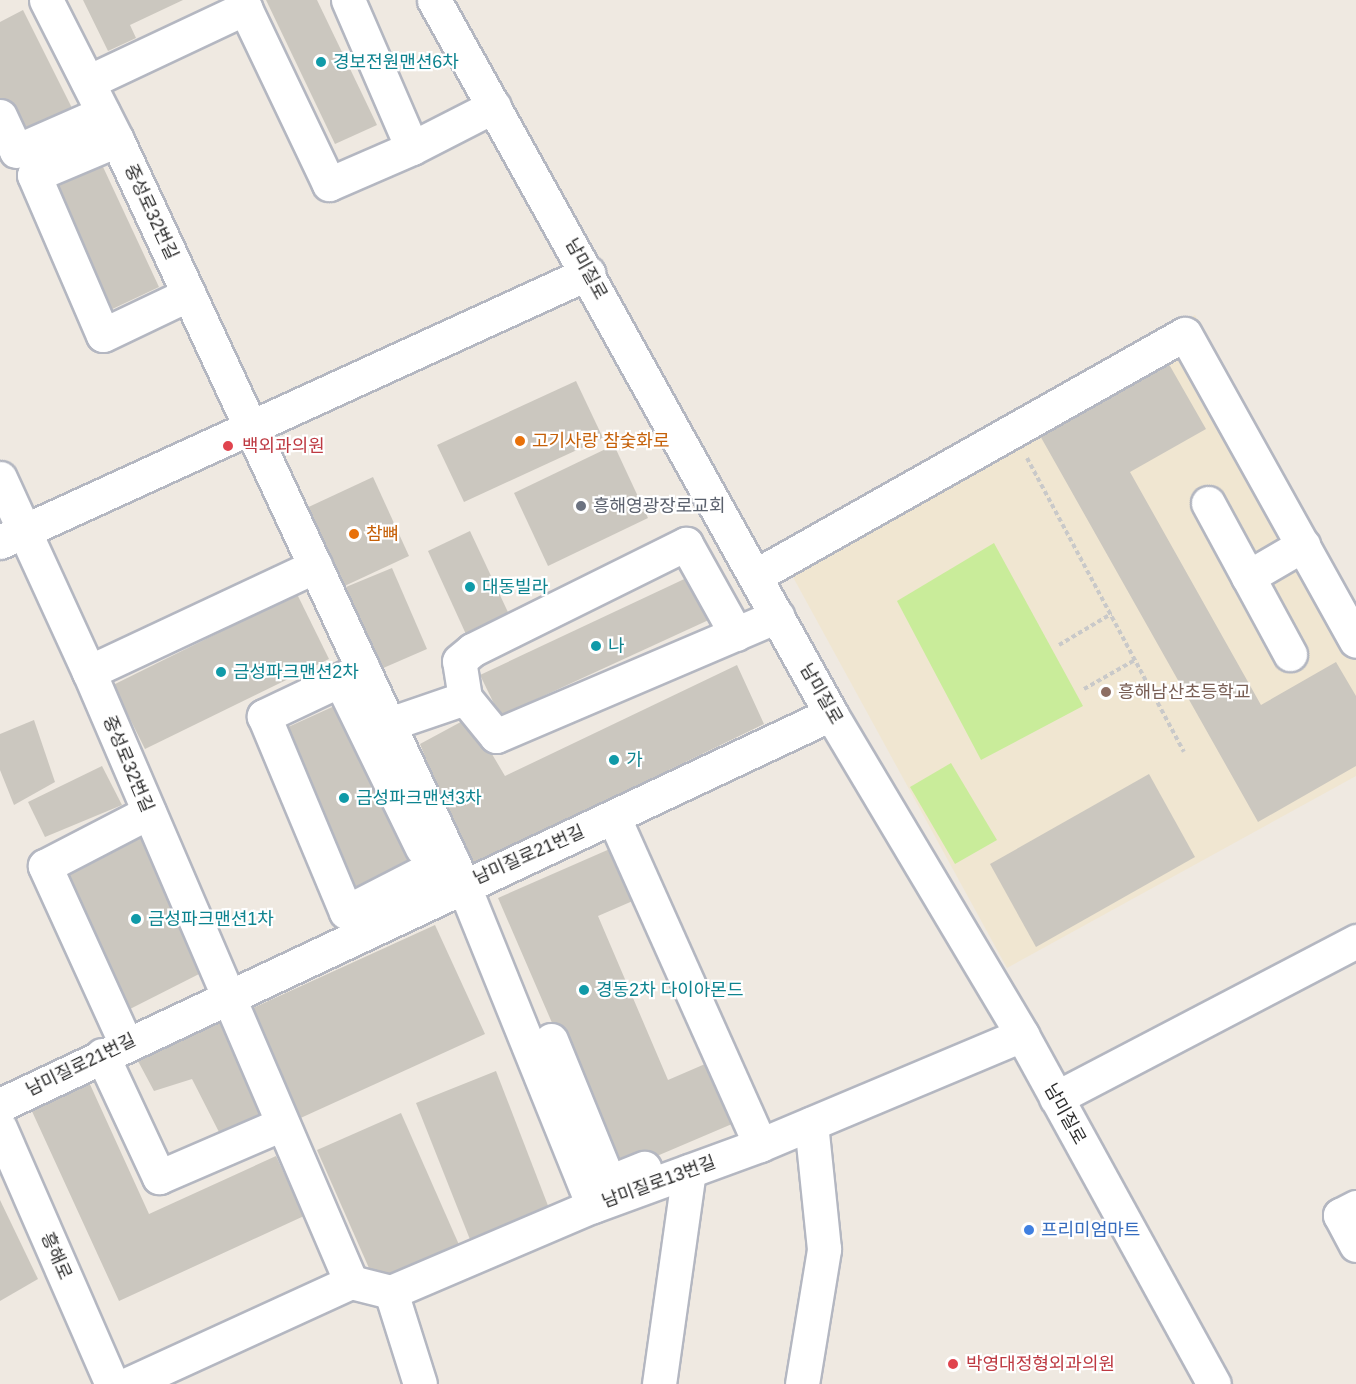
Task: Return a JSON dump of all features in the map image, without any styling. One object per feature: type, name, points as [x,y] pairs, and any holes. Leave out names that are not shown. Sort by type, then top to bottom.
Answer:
[{"type":"street","name":"중성로32번길","points":[[46,0],[110,127],[251,427],[315,566],[351,675],[388,724],[448,870]]},
{"type":"street","points":[[348,0],[412,148]]},
{"type":"street","name":"남미질로","points":[[434,0],[588,273],[831,714],[1022,1035],[1214,1384]]},
{"type":"street","points":[[88,82],[245,8],[329,184],[412,148],[494,106]]},
{"type":"street","points":[[0,116],[16,151],[110,127]]},
{"type":"street","points":[[110,127],[34,175],[103,334],[189,294]]},
{"type":"street","points":[[12,536],[588,273]]},
{"type":"street","points":[[755,576],[1185,334],[1356,640]]},
{"type":"street","name":"중성로32번길","points":[[0,478],[12,536],[88,672],[228,999]]},
{"type":"street","points":[[1208,503],[1290,654]]},
{"type":"street","points":[[736,634],[686,544],[472,650],[459,661],[465,698],[496,736],[736,634],[777,616]]},
{"type":"street","points":[[1248,577],[1303,545]]},
{"type":"street","points":[[88,672],[315,566]]},
{"type":"street","points":[[448,870],[346,912],[264,716],[351,675],[448,870],[593,1206]]},
{"type":"street","points":[[388,724],[465,698]]},
{"type":"street","name":"남미질로21번길","points":[[0,1105],[114,1050],[228,999],[448,870],[498,878],[618,826],[831,714]]},
{"type":"street","points":[[148,812],[45,866],[159,1177],[282,1124]]},
{"type":"street","points":[[498,878],[491,893],[609,1182],[756,1136],[618,826]]},
{"type":"street","points":[[1056,1098],[1356,941]]},
{"type":"street","points":[[228,999],[325,1227],[351,1282]]},
{"type":"street","name":"남미질로13번길","points":[[392,1292],[593,1206],[689,1171],[756,1136],[812,1124],[1022,1035]]},
{"type":"street","points":[[802,1384],[824,1249],[812,1124]]},
{"type":"street","name":"흥해로","points":[[0,1128],[112,1384]]},
{"type":"street","points":[[659,1384],[689,1171]]},
{"type":"street","points":[[1356,1207],[1340,1215],[1356,1245]]},
{"type":"street","points":[[128,1384],[351,1282],[392,1292],[420,1384]]},
{"type":"path","points":[[1013,430],[1184,752]]},
{"type":"path","points":[[1059,645],[1111,614]]},
{"type":"path","points":[[1084,689],[1135,660]]},
{"type":"shaded area","name":"흥해남산초등학교","points":[[1195,315],[1356,609],[1356,776],[1007,968],[776,546]]},
{"type":"green space","points":[[994,543],[1083,706],[981,760],[897,601]]},
{"type":"green space","points":[[951,763],[997,840],[955,864],[910,787]]},
{"type":"building","points":[[83,0],[183,0],[130,25],[136,38],[108,51]]},
{"type":"building","name":"경보전원맨션6차","points":[[266,0],[317,0],[377,125],[335,144]]},
{"type":"building","points":[[23,10],[75,114],[18,143],[0,106],[0,22]]},
{"type":"building","points":[[97,154],[159,287],[106,312],[44,179]]},
{"type":"building","points":[[1162,352],[1206,429],[1130,472],[1261,705],[1336,662],[1356,696],[1356,766],[1258,822],[1034,425]]},
{"type":"building","name":"고기사랑 참숯화로","points":[[576,381],[603,438],[464,502],[437,445]]},
{"type":"building","name":"흥해영광장로교회","points":[[614,445],[648,518],[548,566],[514,493]]},
{"type":"building","name":"참뼈","points":[[373,477],[409,556],[336,590],[300,511]]},
{"type":"building","name":"대동빌라","points":[[470,531],[513,623],[470,643],[428,551]]},
{"type":"building","points":[[392,568],[427,649],[381,669],[346,587]]},
{"type":"building","name":"나","points":[[695,574],[713,618],[500,716],[480,675]]},
{"type":"building","name":"금성파크맨션2차","points":[[297,594],[329,659],[145,749],[113,685]]},
{"type":"building","name":"가","points":[[737,665],[764,724],[469,867],[420,744],[470,717],[505,776]]},
{"type":"building","name":"금성파크맨션3차","points":[[341,703],[413,863],[348,893],[275,733]]},
{"type":"building","points":[[34,720],[55,782],[14,805],[0,770],[0,734]]},
{"type":"building","points":[[102,766],[122,805],[45,837],[28,802]]},
{"type":"building","points":[[1149,774],[1195,857],[1036,947],[990,864]]},
{"type":"building","name":"금성파크맨션1차","points":[[143,834],[205,971],[130,1009],[66,868]]},
{"type":"building","name":"경동2차 다이아몬드","points":[[612,848],[635,900],[598,916],[668,1080],[705,1064],[732,1124],[617,1173],[498,898]]},
{"type":"building","points":[[435,925],[485,1034],[294,1121],[244,1012]]},
{"type":"building","points":[[206,1014],[231,1027],[271,1113],[220,1134],[192,1079],[154,1091],[131,1048]]},
{"type":"building","points":[[496,1071],[552,1216],[473,1247],[416,1103]]},
{"type":"building","points":[[88,1080],[149,1214],[276,1156],[304,1216],[119,1301],[30,1107]]},
{"type":"building","points":[[401,1113],[460,1247],[376,1284],[317,1150]]},
{"type":"building","points":[[0,1200],[38,1279],[0,1301]]},
{"type":"place","name":"경보전원맨션6차","points":[[321,62]]},
{"type":"place","name":"고기사랑 참숯화로","points":[[520,441]]},
{"type":"place","name":"백외과의원","points":[[228,446]]},
{"type":"place","name":"흥해영광장로교회","points":[[581,506]]},
{"type":"place","name":"참뼈","points":[[354,534]]},
{"type":"place","name":"대동빌라","points":[[470,587]]},
{"type":"place","name":"나","points":[[596,646]]},
{"type":"place","name":"금성파크맨션2차","points":[[221,672]]},
{"type":"place","name":"흥해남산초등학교","points":[[1106,692]]},
{"type":"place","name":"가","points":[[614,760]]},
{"type":"place","name":"금성파크맨션3차","points":[[344,798]]},
{"type":"place","name":"금성파크맨션1차","points":[[136,919]]},
{"type":"place","name":"경동2차 다이아몬드","points":[[584,990]]},
{"type":"place","name":"프리미엄마트","points":[[1029,1230]]},
{"type":"place","name":"박영대정형외과의원","points":[[953,1364]]}]
